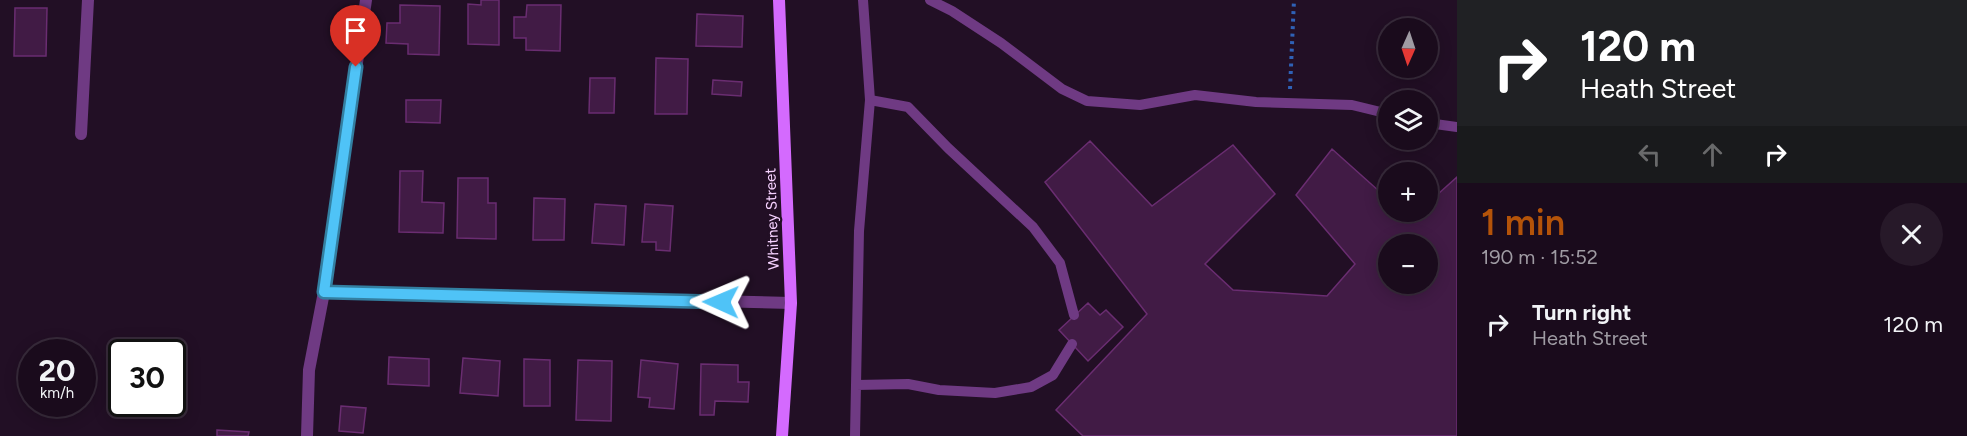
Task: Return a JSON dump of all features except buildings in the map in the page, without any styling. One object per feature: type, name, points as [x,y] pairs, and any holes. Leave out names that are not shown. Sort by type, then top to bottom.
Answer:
[{"type":"street","points":[[81,134],[88,0]]},
{"type":"street","points":[[307,436],[309,370],[324,292],[366,0]]},
{"type":"street","name":"Whitney Street","points":[[779,0],[791,303],[782,436]]},
{"type":"street","points":[[324,292],[791,303]]},
{"type":"lane","points":[[855,436],[859,231],[870,100],[863,0]]},
{"type":"lane","points":[[930,0],[952,11],[1001,43],[1062,89],[1087,101],[1140,105],[1195,95],[1256,102],[1352,105],[1378,111]]},
{"type":"lane","points":[[870,100],[908,107],[948,148],[1033,227],[1060,264],[1074,315]]},
{"type":"lane","points":[[1438,124],[1457,127]]},
{"type":"lane","points":[[856,385],[908,384],[939,390],[994,393],[1031,387],[1053,375],[1072,344]]},
{"type":"path","points":[[1289,103],[1294,0]]},
{"type":"route","points":[[356,67],[324,292],[721,302]]}]
